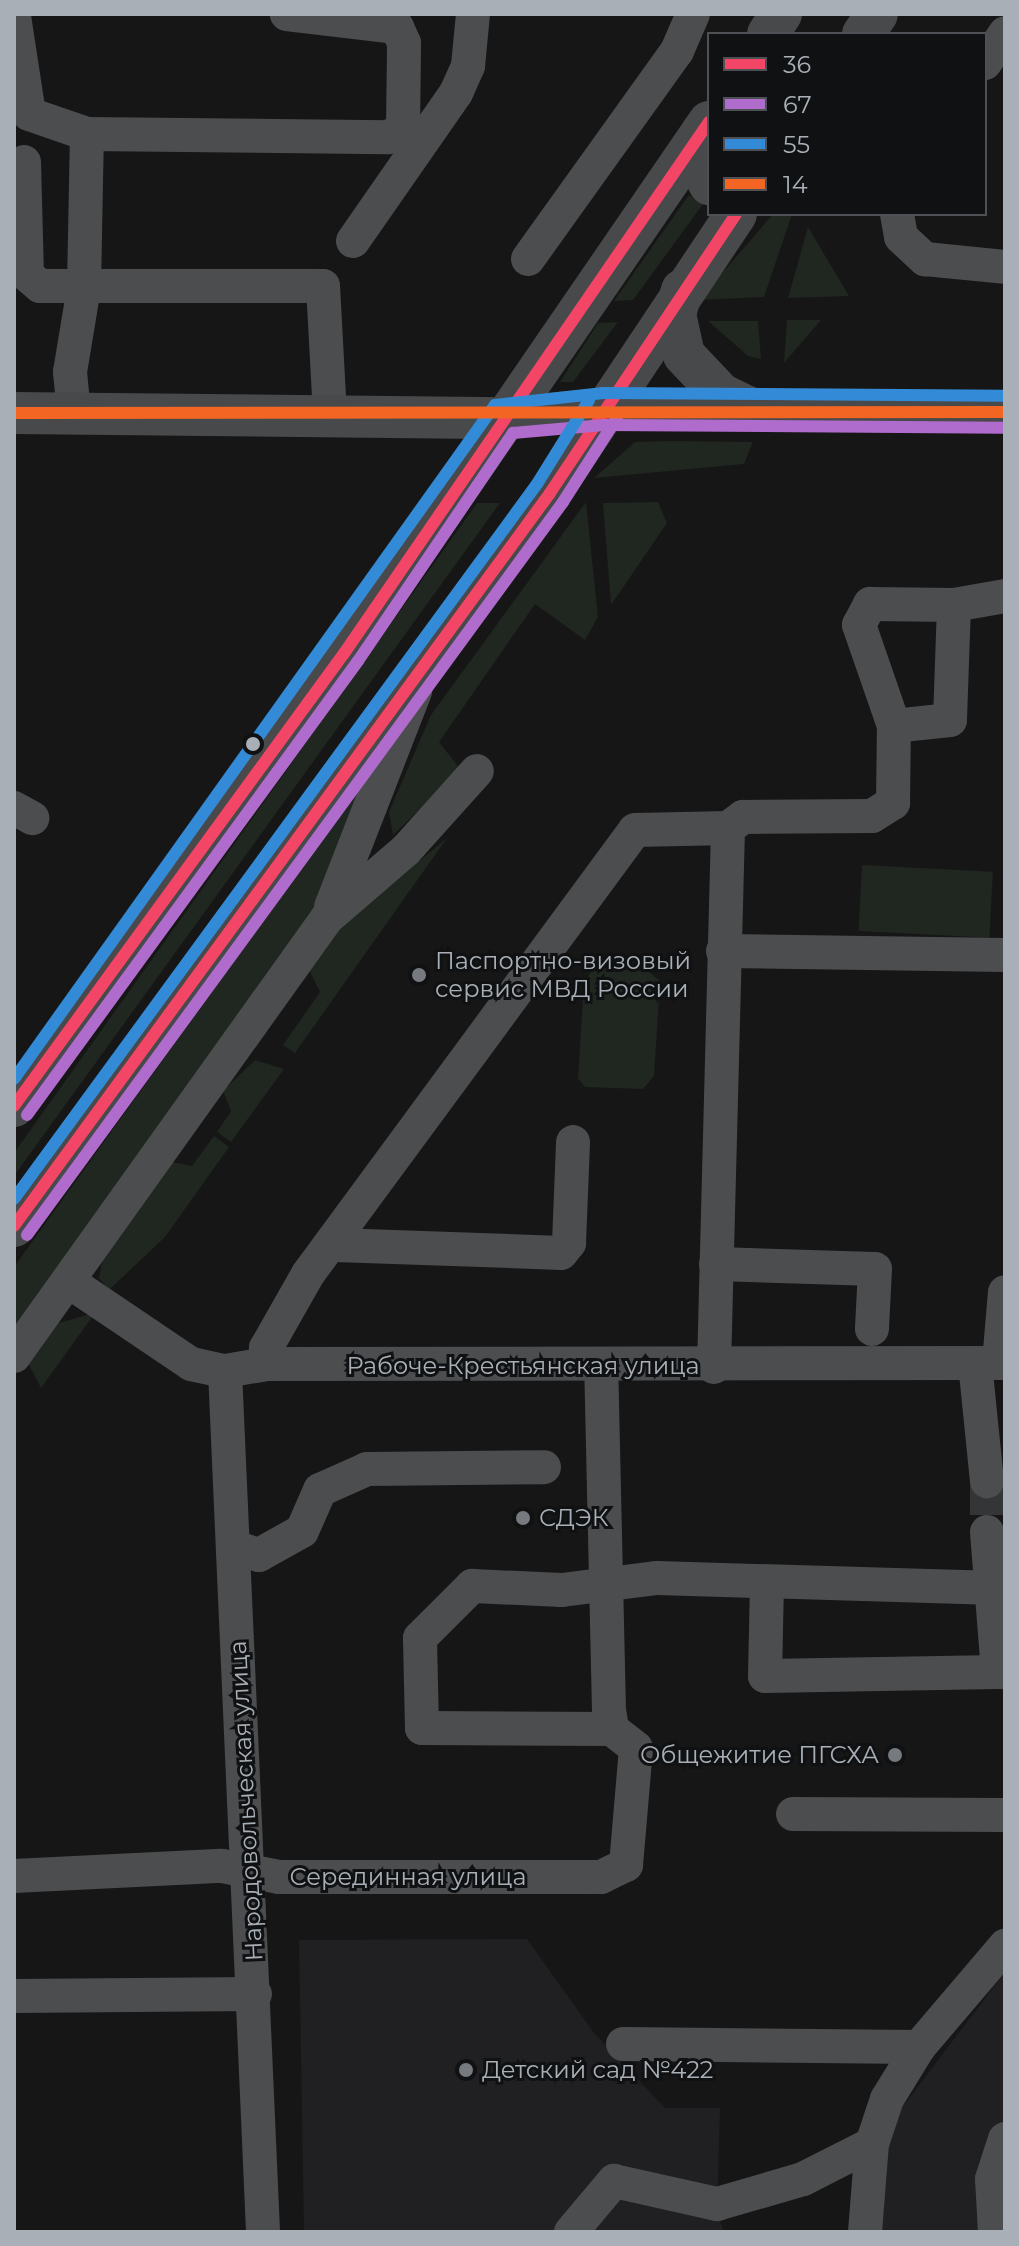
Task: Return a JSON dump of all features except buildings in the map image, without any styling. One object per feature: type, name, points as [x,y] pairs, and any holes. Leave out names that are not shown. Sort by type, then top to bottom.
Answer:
[{"type":"main road","points":[[769,32],[781,14]]},
{"type":"main road","points":[[864,32],[877,14]]},
{"type":"main road","points":[[706,127],[694,154],[707,180]]},
{"type":"main road","points":[[14,1106],[53,1048],[345,652],[706,127]]},
{"type":"main road","points":[[14,1226],[425,665],[735,216]]},
{"type":"main road","points":[[682,290],[675,314],[684,355],[721,394],[753,409]]},
{"type":"main road","points":[[14,413],[504,418],[603,409],[1005,412]]},
{"type":"street","points":[[14,16],[29,114],[87,134],[388,137],[403,130],[404,43],[397,27],[287,14]]},
{"type":"street","points":[[353,241],[456,93],[468,66],[473,14]]},
{"type":"street","points":[[528,259],[677,51],[693,14]]},
{"type":"street","points":[[987,60],[1005,33]]},
{"type":"street","points":[[74,414],[70,372],[84,287],[87,134]]},
{"type":"street","points":[[24,162],[27,275],[40,286],[323,286],[330,417]]},
{"type":"street","points":[[897,216],[901,237],[925,259],[1005,267]]},
{"type":"street","points":[[267,1364],[266,1348],[294,1300],[635,830],[728,828],[743,817],[872,816],[893,803],[894,726],[859,625],[870,604],[954,605],[1005,596]]},
{"type":"street","points":[[894,726],[950,720],[954,605]]},
{"type":"street","points":[[327,918],[425,665]]},
{"type":"street","points":[[14,1356],[327,918],[406,850],[477,771]]},
{"type":"street","points":[[714,1367],[728,828]]},
{"type":"street","points":[[723,951],[1005,955]]},
{"type":"street","points":[[14,1080],[53,1048]]},
{"type":"street","points":[[335,1245],[561,1253],[569,1243],[573,1142]]},
{"type":"street","points":[[716,1264],[875,1269],[872,1329]]},
{"type":"street","name":"Рабоче-Крестьянская улица","points":[[68,1281],[191,1364],[225,1371],[267,1364],[714,1367],[993,1363]]},
{"type":"street","points":[[987,1481],[993,1363],[1005,1292]]},
{"type":"street","points":[[601,1366],[603,1580],[612,1729],[422,1728],[418,1717],[420,1638],[472,1586],[562,1590],[603,1580],[988,1588]]},
{"type":"street","name":"Народовольческая улица","points":[[225,1371],[237,1548],[263,2232]]},
{"type":"street","points":[[237,1548],[259,1555],[302,1531],[320,1490],[367,1469],[544,1467]]},
{"type":"street","points":[[767,1582],[765,1676],[1002,1672],[988,1588],[987,1532]]},
{"type":"street","name":"Серединная улица","points":[[14,1876],[222,1866],[248,1872],[611,1876],[633,1848],[636,1748],[612,1729]]},
{"type":"street","points":[[793,1814],[1005,1815]]},
{"type":"street","points":[[865,2232],[872,2144],[887,2099],[919,2047],[1005,1946]]},
{"type":"street","points":[[14,1996],[255,1994]]},
{"type":"street","points":[[623,2044],[919,2047]]},
{"type":"street","points":[[995,2232],[992,2179],[1005,2139]]},
{"type":"street","points":[[571,2232],[614,2181],[717,2204],[803,2179],[872,2144]]},
{"type":"shaded area","points":[[689,195],[703,204],[633,300],[614,301]]},
{"type":"shaded area","points":[[771,216],[791,216],[764,297],[699,300]]},
{"type":"shaded area","points":[[808,227],[849,296],[788,298]]},
{"type":"shaded area","points":[[787,320],[821,320],[784,363]]},
{"type":"shaded area","points":[[708,321],[758,321],[761,359],[748,356]]},
{"type":"shaded area","points":[[618,322],[573,382],[560,382],[598,323]]},
{"type":"shaded area","points":[[635,442],[753,442],[744,464],[594,478]]},
{"type":"shaded area","points":[[586,502],[598,617],[585,640],[535,604],[439,742],[461,770],[393,835],[389,812],[431,715]]},
{"type":"shaded area","points":[[658,502],[667,523],[611,605],[603,503]]},
{"type":"shaded area","points":[[477,503],[500,503],[14,1176],[14,1153]]},
{"type":"shaded area","points":[[376,764],[309,919],[14,1331],[14,1267]]},
{"type":"shaded area","points":[[447,838],[295,1053],[283,1045],[320,992],[309,970],[343,924]]},
{"type":"shaded area","points":[[862,865],[993,872],[989,938],[859,931]]},
{"type":"shaded area","points":[[592,970],[648,971],[660,981],[654,1076],[643,1089],[585,1087],[578,1078],[584,985]]},
{"type":"shaded area","points":[[255,1060],[284,1069],[231,1142],[217,1132],[231,1111],[223,1091]]},
{"type":"shaded area","points":[[214,1136],[229,1147],[165,1237],[109,1290],[99,1278],[103,1257],[172,1162],[192,1166]]},
{"type":"shaded area","points":[[95,1313],[41,1388],[28,1363],[58,1323]]},
{"type":"shaded area","name":"Детский сад №422","points":[[527,1939],[594,2033],[665,2108],[720,2108],[717,2213],[724,2232],[304,2232],[299,1940]]},
{"type":"shaded area","points":[[1005,1972],[1005,2232],[879,2232],[891,2122]]},
{"type":"tunnel","points":[[987,1481],[987,1532]]},
{"type":"transit line","name":"36","points":[[14,1106],[345,652],[707,125]]},
{"type":"transit line","name":"36","points":[[14,1226],[550,493],[735,216]]},
{"type":"transit line","name":"55","points":[[14,1079],[495,405],[603,393],[1005,396]]},
{"type":"transit line","name":"55","points":[[14,1199],[537,484],[589,400]]},
{"type":"transit line","name":"14","points":[[14,413],[1005,412]]},
{"type":"transit line","name":"67","points":[[27,1235],[563,502],[617,418]]},
{"type":"transit line","name":"67","points":[[27,1115],[358,661],[513,433],[604,425],[1005,428]]},
{"type":"place","name":"Паспортно-визовый сервис МВД России","points":[[419,975]]},
{"type":"place","name":"СДЭК","points":[[523,1518]]},
{"type":"place","name":"Общежитие ПГСХА","points":[[895,1755]]},
{"type":"place","name":"Детский сад №422","points":[[466,2070]]}]
